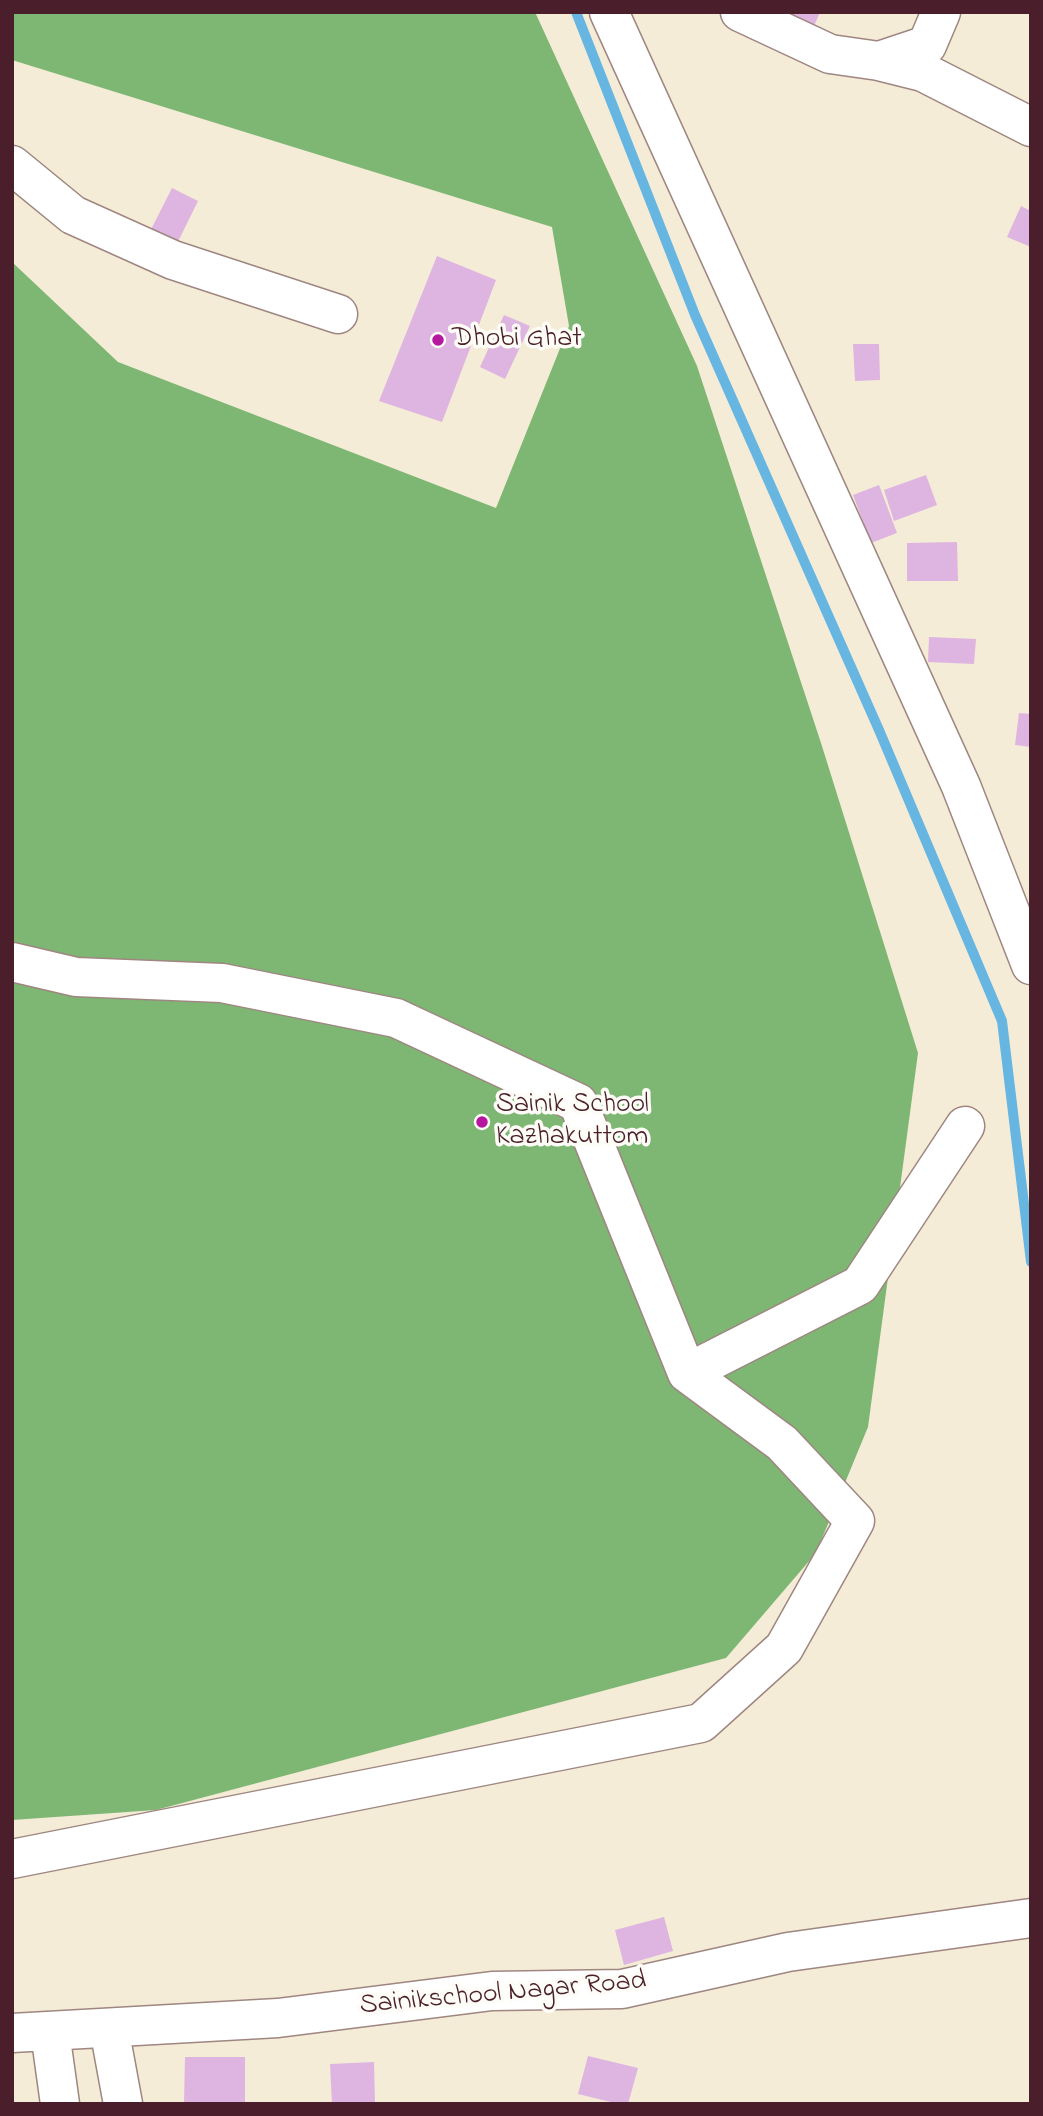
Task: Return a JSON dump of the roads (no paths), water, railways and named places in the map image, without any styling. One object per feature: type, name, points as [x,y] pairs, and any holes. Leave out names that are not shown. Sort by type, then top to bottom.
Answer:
[{"type":"street","points":[[609,12],[961,786],[1031,965]]},
{"type":"street","points":[[740,12],[830,54],[879,61],[923,72],[1031,127]]},
{"type":"street","points":[[879,61],[927,45],[941,12]]},
{"type":"street","points":[[12,165],[74,215],[173,260],[338,314]]},
{"type":"street","points":[[12,962],[76,977],[222,984],[397,1018],[578,1103],[687,1373],[782,1443],[855,1521],[784,1648],[701,1723],[12,1859]]},
{"type":"street","points":[[687,1373],[860,1285],[965,1126]]},
{"type":"street","name":"Sainikschool Nagar Road","points":[[12,2033],[278,2018],[492,1991],[622,1989],[788,1952],[1031,1918]]},
{"type":"street","points":[[108,2028],[123,2104]]},
{"type":"street","points":[[50,2032],[60,2104]]},
{"type":"waterway","points":[[576,12],[695,315],[879,730],[1002,1021],[1031,1262]]},
{"type":"place","name":"Dhobi Ghat","points":[[438,340]]},
{"type":"place","name":"Sainik School Kazhakuttom","points":[[482,1122]]}]
